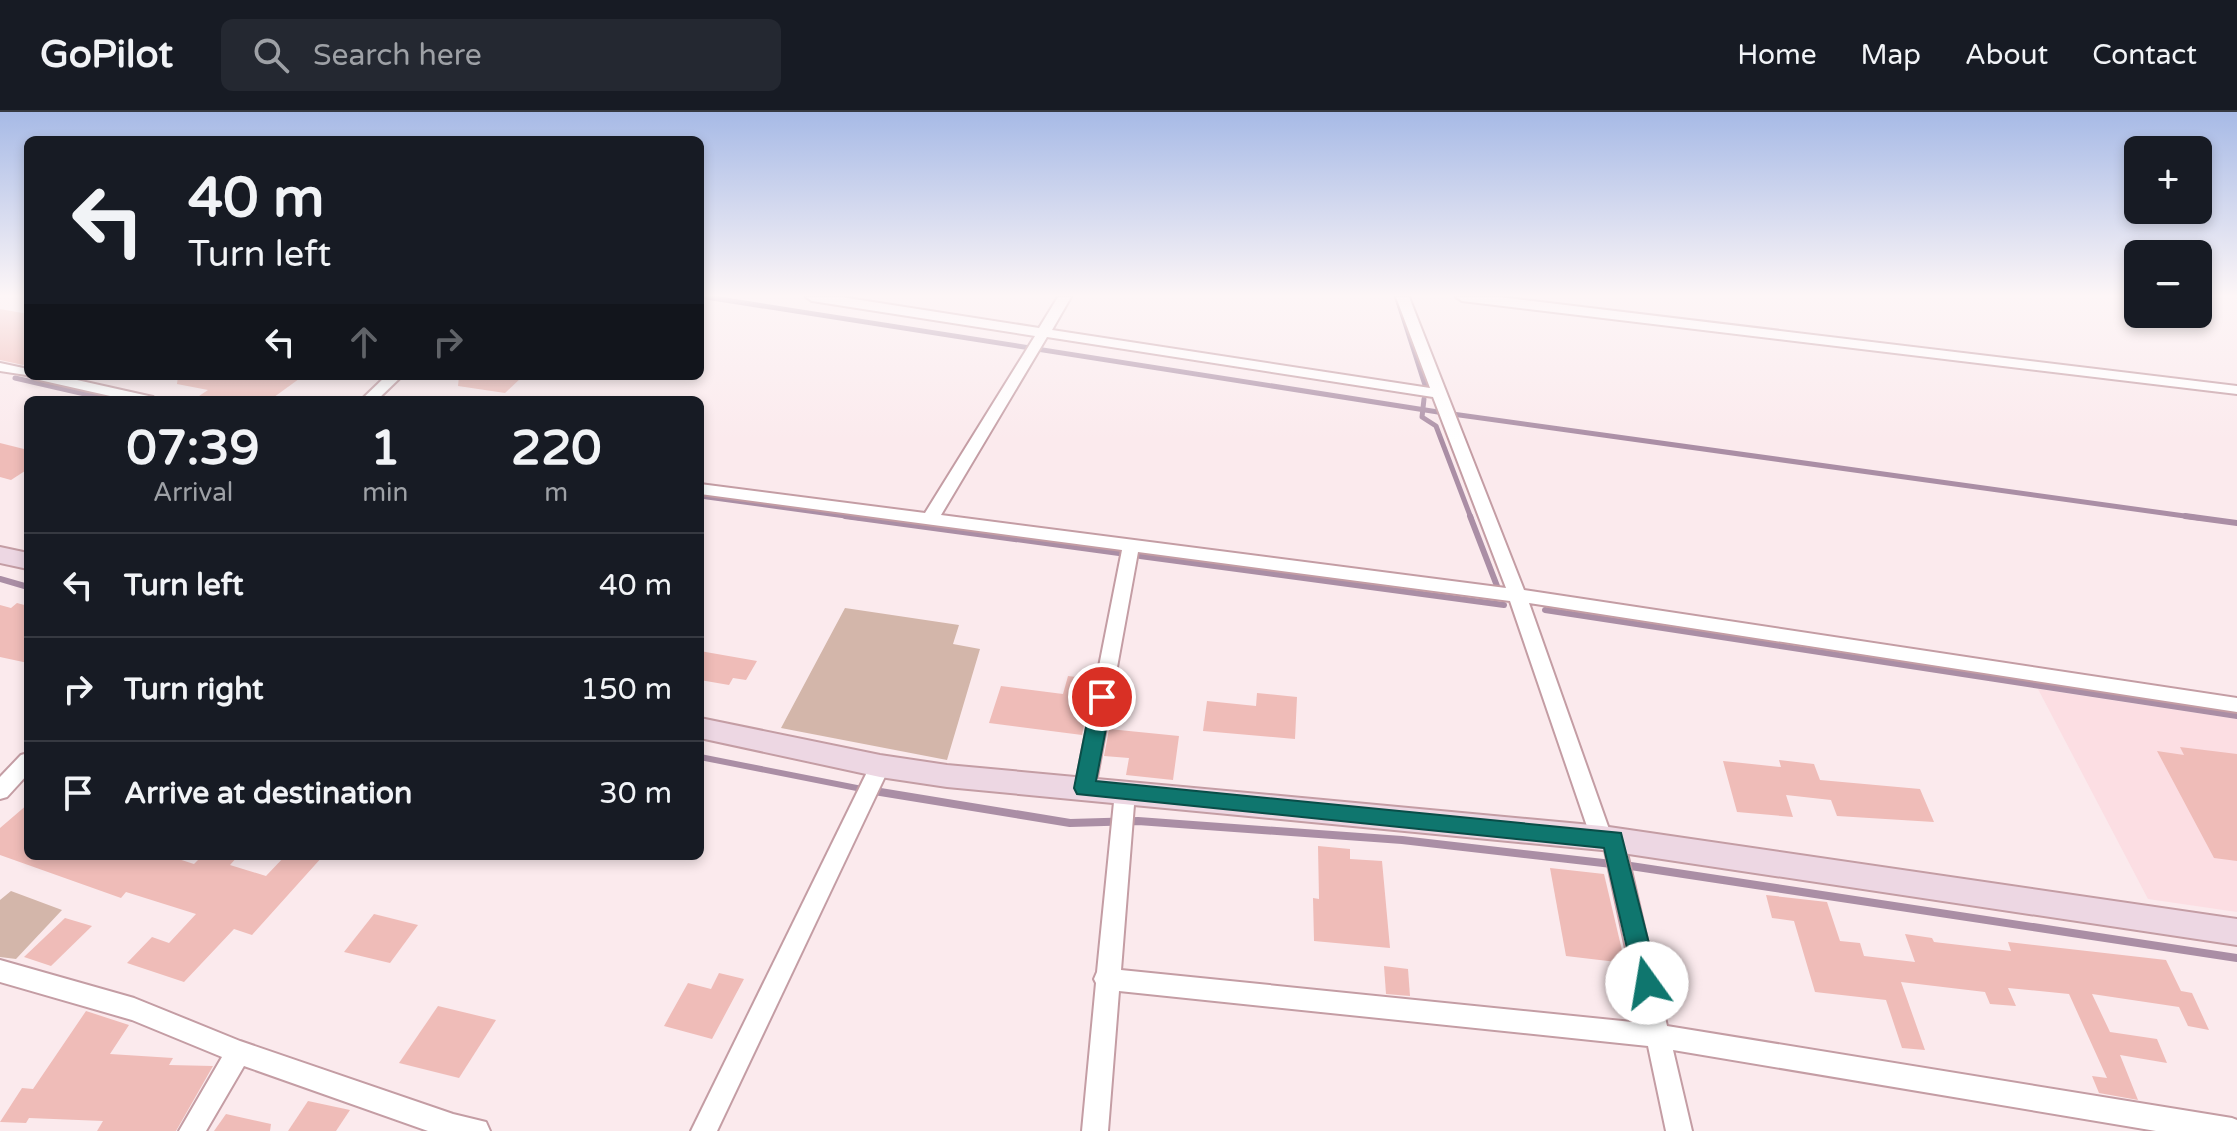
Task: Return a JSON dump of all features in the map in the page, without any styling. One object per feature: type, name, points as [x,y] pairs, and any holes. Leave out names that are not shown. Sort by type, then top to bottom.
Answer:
[{"type":"street","points":[[930,519],[1036,345]]},
{"type":"street","points":[[1040,345],[1443,400]]},
{"type":"street","points":[[1421,345],[1614,853],[1679,1131]]},
{"type":"street","points":[[1858,345],[2237,390]]},
{"type":"street","points":[[0,367],[24,372]]},
{"type":"street","points":[[57,380],[129,396]]},
{"type":"street","points":[[92,388],[104,380]]},
{"type":"street","points":[[372,396],[390,380]]},
{"type":"street","points":[[704,490],[1518,597],[2237,705]]},
{"type":"street","points":[[1085,788],[1131,546]]},
{"type":"street","points":[[0,555],[24,560]]},
{"type":"street","points":[[704,729],[873,782],[1085,788],[1123,812],[1614,853],[2237,932]]},
{"type":"street","points":[[0,791],[24,765]]},
{"type":"street","points":[[704,1131],[873,782]]},
{"type":"street","points":[[1095,1131],[1123,812]]},
{"type":"street","points":[[0,971],[134,1009],[239,1052],[453,1127],[477,1131]]},
{"type":"street","points":[[1106,979],[1659,1036],[2232,1131]]},
{"type":"street","points":[[192,1131],[239,1052]]},
{"type":"shaded area","points":[[845,608],[959,625],[953,644],[980,649],[947,760],[781,728]]},
{"type":"shaded area","points":[[2038,689],[2237,719],[2237,912],[2148,899]]},
{"type":"shaded area","points":[[11,891],[62,910],[16,959],[0,957],[0,900]]},
{"type":"building","points":[[0,345],[24,345],[24,364],[0,360]]},
{"type":"building","points":[[178,380],[298,380],[276,396],[199,396],[208,390],[177,384]]},
{"type":"building","points":[[459,380],[519,380],[505,393],[458,386]]},
{"type":"building","points":[[0,443],[24,449],[24,472],[11,480],[0,477]]},
{"type":"building","points":[[17,603],[24,605],[24,662],[0,657],[0,605],[11,608]]},
{"type":"building","points":[[704,652],[757,661],[746,680],[733,678],[729,685],[704,681]]},
{"type":"building","points":[[1068,676],[1093,679],[1082,735],[989,723],[1001,686],[1063,694]]},
{"type":"building","points":[[1257,693],[1297,697],[1295,739],[1203,731],[1207,701],[1256,706]]},
{"type":"building","points":[[1109,729],[1179,736],[1173,780],[1126,775],[1129,758],[1104,756]]},
{"type":"building","points":[[2180,747],[2237,754],[2237,861],[2214,858],[2157,751],[2184,755]]},
{"type":"building","points":[[1779,760],[1814,764],[1820,780],[1920,789],[1934,822],[1837,816],[1831,800],[1786,795],[1793,817],[1737,812],[1723,761],[1781,767]]},
{"type":"building","points":[[24,807],[24,860],[182,860],[194,864],[198,860],[234,860],[230,865],[266,876],[281,860],[319,860],[252,935],[234,929],[184,982],[127,963],[152,937],[169,943],[196,914],[126,892],[121,898],[0,855],[0,828]]},
{"type":"building","points":[[1318,846],[1350,849],[1350,859],[1382,861],[1390,948],[1314,941],[1313,898],[1319,899]]},
{"type":"building","points":[[1550,868],[1604,874],[1625,963],[1566,956]]},
{"type":"building","points":[[1766,895],[1827,902],[1840,941],[1860,943],[1864,956],[1915,962],[1905,934],[1932,938],[1934,942],[2011,951],[2008,942],[2166,960],[2181,991],[2192,993],[2209,1030],[2188,1026],[2179,1007],[2092,994],[2110,1032],[2157,1039],[2167,1063],[2120,1055],[2138,1100],[2099,1093],[2092,1076],[2107,1078],[2069,994],[2008,988],[2016,1006],[1990,1004],[1985,992],[1901,982],[1925,1050],[1902,1048],[1886,1000],[1815,992],[1794,921],[1772,918]]},
{"type":"building","points":[[374,914],[418,925],[390,963],[344,952]]},
{"type":"building","points":[[65,918],[92,926],[51,966],[24,957]]},
{"type":"building","points":[[1384,966],[1408,969],[1410,996],[1386,994]]},
{"type":"building","points":[[719,973],[744,979],[712,1039],[664,1026],[688,983],[711,989]]},
{"type":"building","points":[[438,1006],[496,1020],[459,1078],[399,1063]]},
{"type":"building","points":[[86,1011],[129,1025],[110,1054],[173,1058],[169,1065],[213,1066],[176,1131],[97,1131],[103,1121],[29,1118],[26,1123],[0,1122],[22,1088],[33,1089]]},
{"type":"building","points":[[308,1101],[350,1110],[336,1131],[288,1131]]},
{"type":"building","points":[[226,1114],[271,1124],[270,1131],[214,1131]]},
{"type":"waterway","points":[[1009,345],[1423,410]]},
{"type":"waterway","points":[[1412,345],[1425,385]]},
{"type":"waterway","points":[[15,378],[94,396]]},
{"type":"waterway","points":[[1423,410],[1424,399]]},
{"type":"waterway","points":[[1423,410],[2199,518]]},
{"type":"waterway","points":[[1423,410],[1422,417],[1436,426],[1471,518]]},
{"type":"waterway","points":[[704,497],[860,518]]},
{"type":"waterway","points":[[845,516],[1119,553]]},
{"type":"waterway","points":[[1470,516],[1497,586]]},
{"type":"waterway","points":[[2185,516],[2237,523]]},
{"type":"waterway","points":[[1140,556],[1504,605]]},
{"type":"waterway","points":[[0,579],[24,586]]},
{"type":"waterway","points":[[1545,610],[2237,716]]},
{"type":"waterway","points":[[704,758],[872,791]]},
{"type":"waterway","points":[[862,789],[1070,823],[1138,821],[1402,840],[1612,864]]},
{"type":"waterway","points":[[1624,865],[2237,958]]},
{"type":"route","points":[[1102,697],[1085,788],[1613,840],[1647,983]]}]
